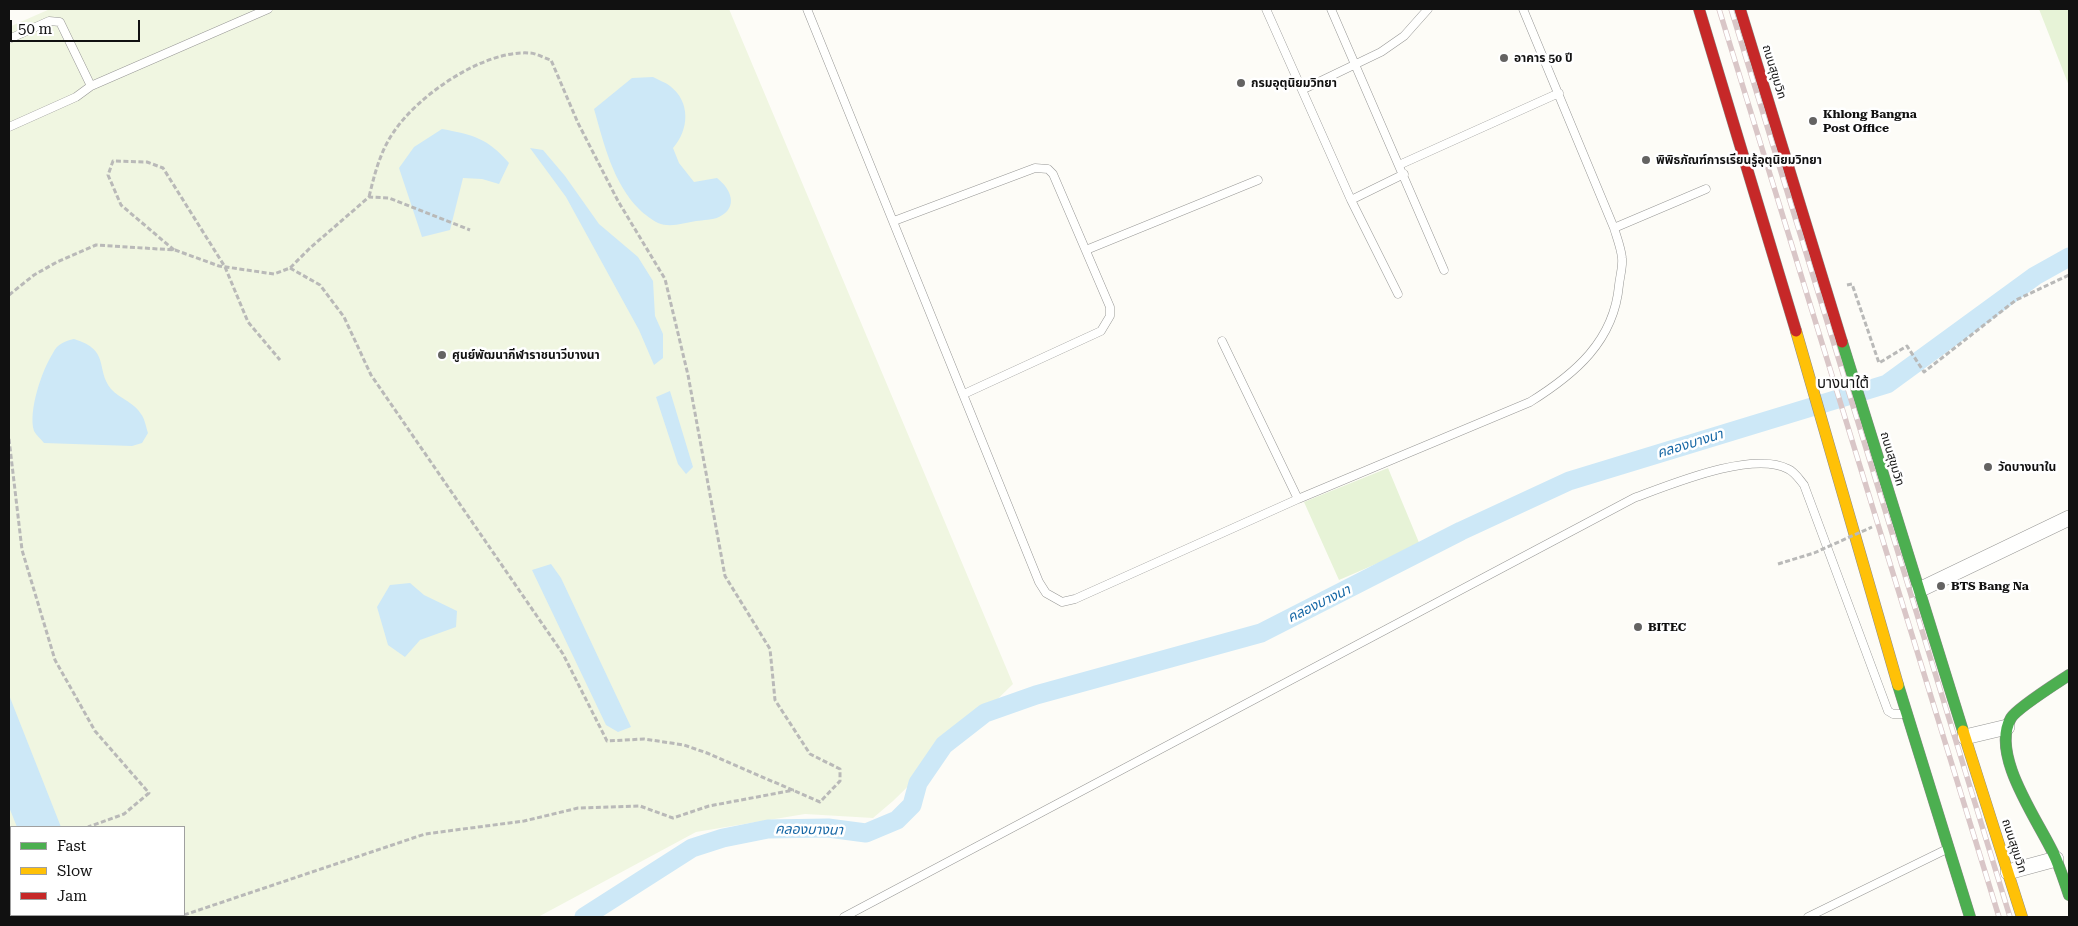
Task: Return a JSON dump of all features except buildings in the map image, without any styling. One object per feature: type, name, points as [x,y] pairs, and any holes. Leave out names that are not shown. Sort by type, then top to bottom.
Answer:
[{"type":"main road","points":[[1699,9],[1835,463],[1906,714],[1970,917]]},
{"type":"main road","name":"ถนนสุขุมวิท","points":[[1740,9],[1874,447],[2022,917]]},
{"type":"main road","points":[[2069,675],[2012,716],[2005,745],[2019,788],[2056,859],[2069,894]]},
{"type":"main road","points":[[1948,848],[1959,917]]},
{"type":"main road","points":[[2015,894],[2028,917]]},
{"type":"street","points":[[1919,590],[2069,518]]},
{"type":"street","points":[[1965,737],[2008,727]]},
{"type":"street","points":[[2008,872],[2056,859]]},
{"type":"lane","points":[[9,127],[76,97],[91,86],[268,9]]},
{"type":"lane","points":[[807,9],[964,394],[1038,582],[1046,593],[1062,602],[1076,599],[1298,499],[1530,402],[1558,385],[1578,368],[1596,347],[1609,327],[1618,296],[1622,259],[1614,228],[1523,9]]},
{"type":"lane","points":[[1266,9],[1304,89],[1317,126],[1351,200],[1398,294]]},
{"type":"lane","points":[[1331,9],[1444,270]]},
{"type":"lane","points":[[1304,89],[1381,52],[1404,36],[1428,9]]},
{"type":"lane","points":[[9,38],[49,21],[60,22],[91,86]]},
{"type":"lane","points":[[1400,165],[1559,93]]},
{"type":"lane","points":[[894,221],[1034,168],[1042,167],[1048,169],[1053,174],[1110,307],[1110,316],[1101,331],[964,394]]},
{"type":"lane","points":[[1351,200],[1404,174]]},
{"type":"lane","points":[[1086,250],[1258,180]]},
{"type":"lane","points":[[1614,228],[1706,189]]},
{"type":"lane","points":[[1222,341],[1298,499]]},
{"type":"lane","points":[[844,917],[1634,498],[1693,476],[1742,465],[1776,464],[1796,474],[1804,485],[1888,711],[1893,714],[1906,714]]},
{"type":"lane","points":[[1808,917],[1948,848]]},
{"type":"path","points":[[9,295],[34,274],[96,244],[175,250],[226,267],[274,274],[290,268],[310,248],[369,197],[375,172],[393,133],[424,99],[455,76],[491,58],[530,52],[551,60],[578,123],[614,192],[665,279],[688,374],[725,576],[770,649],[775,700],[810,754],[840,769],[840,780],[820,802],[707,753],[684,745],[644,739],[607,741],[563,654],[371,375],[344,317],[320,285],[290,268]]},
{"type":"path","points":[[175,250],[121,205],[108,175],[113,162],[147,162],[163,168],[226,267],[248,322],[280,360]]},
{"type":"path","points":[[369,197],[389,198],[470,230]]},
{"type":"path","points":[[1852,284],[1879,364],[1906,346],[1924,372],[2016,300],[2069,275]]},
{"type":"path","points":[[9,439],[22,550],[55,660],[96,731],[149,792],[124,814],[91,826]]},
{"type":"path","points":[[1778,564],[1814,554],[1872,527]]},
{"type":"path","points":[[185,915],[425,834],[524,821],[578,808],[640,806],[673,818],[709,806],[794,790]]},
{"type":"green space","name":"ศูนย์พัฒนากีฬาราชนาวีบางนา","points":[[50,9],[729,9],[1013,684],[893,801],[873,818],[805,814],[696,832],[538,917],[9,917],[9,27]]},
{"type":"green space","points":[[2039,9],[2069,9],[2069,86]]},
{"type":"green space","points":[[1388,468],[1420,545],[1339,580],[1304,502]]},
{"type":"water","points":[[653,77],[668,85],[682,100],[685,125],[673,148],[679,163],[694,182],[717,178],[729,193],[731,203],[729,208],[719,217],[677,225],[658,223],[648,217],[630,199],[616,175],[610,162],[594,109],[632,78]]},
{"type":"water","points":[[442,129],[463,133],[487,143],[509,163],[499,184],[482,179],[463,178],[450,230],[422,237],[399,168],[414,147]]},
{"type":"water","points":[[530,148],[543,150],[565,176],[599,224],[638,257],[653,281],[655,316],[663,334],[663,358],[654,365],[639,330],[566,197]]},
{"type":"water","points":[[74,339],[86,343],[98,354],[106,382],[111,389],[135,407],[142,416],[148,433],[142,443],[132,446],[44,443],[34,431],[34,402],[49,360],[59,345]]},
{"type":"water","points":[[670,391],[693,467],[686,474],[678,464],[656,397]]},
{"type":"water","points":[[551,564],[561,578],[631,727],[618,732],[606,725],[532,570]]},
{"type":"water","points":[[410,583],[424,595],[457,611],[456,627],[420,640],[405,657],[388,645],[377,607],[390,585]]},
{"type":"water","points":[[9,695],[61,826],[17,826],[9,807]]},
{"type":"waterway","name":"คลองบางนา","points":[[584,917],[692,848],[723,838],[768,829],[828,828],[866,833],[897,820],[912,805],[918,783],[944,745],[985,713],[1036,695],[1261,633],[1461,531],[1569,481],[1887,384],[2035,276],[2069,257]]},
{"type":"railway","points":[[1719,9],[1999,917]]},
{"type":"railway","points":[[1731,9],[2010,917]]},
{"type":"traffic: fast","points":[[1842,342],[1963,731]]},
{"type":"traffic: fast","points":[[2069,675],[2021,708],[2011,718],[2006,734],[2007,751],[2012,770],[2029,809],[2056,859],[2069,895]]},
{"type":"traffic: fast","points":[[1898,685],[1970,917]]},
{"type":"traffic: slow","points":[[1796,331],[1898,685]]},
{"type":"traffic: slow","points":[[1963,731],[2022,917]]},
{"type":"traffic: jam","points":[[1699,9],[1796,331]]},
{"type":"traffic: jam","points":[[1740,9],[1842,342]]},
{"type":"place","name":"อาคาร 50 ปี","points":[[1504,58]]},
{"type":"place","name":"กรมอุตุนิยมวิทยา","points":[[1241,83]]},
{"type":"place","name":"Khlong Bangna Post Office","points":[[1813,121]]},
{"type":"place","name":"พิพิธภัณฑ์การเรียนรู้อุตุนิยมวิทยา","points":[[1646,160]]},
{"type":"place","name":"ศูนย์พัฒนากีฬาราชนาวีบางนา","points":[[442,355]]},
{"type":"place","name":"วัดบางนาใน","points":[[1988,467]]},
{"type":"place","name":"BTS Bang Na","points":[[1941,586]]},
{"type":"place","name":"BITEC","points":[[1638,627]]},
{"type":"district","name":"บางนาใต้","points":[[1843,384]]}]
